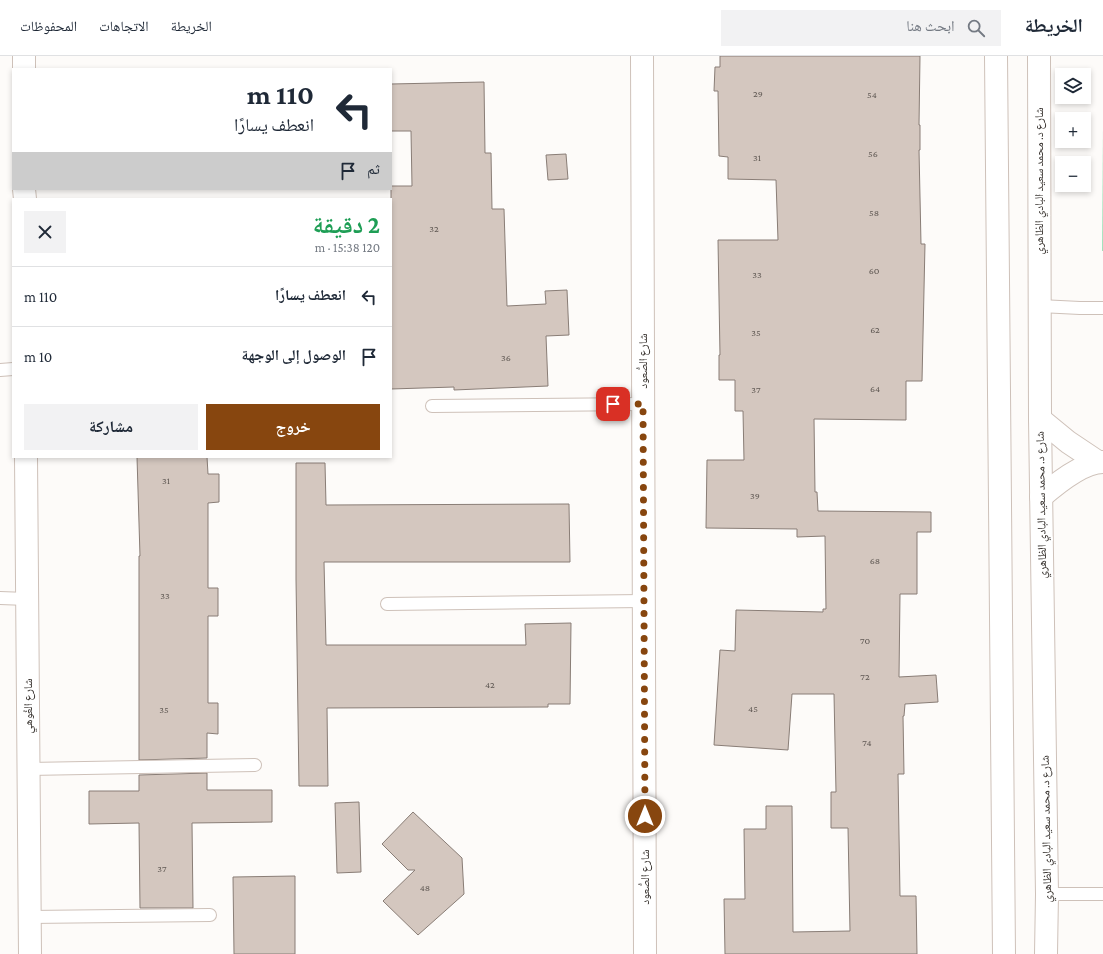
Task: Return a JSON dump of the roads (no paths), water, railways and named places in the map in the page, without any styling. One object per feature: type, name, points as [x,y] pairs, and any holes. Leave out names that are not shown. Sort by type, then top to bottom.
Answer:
[{"type":"street","points":[[24,56],[24,68]]},
{"type":"street","name":"شارع الصُّعود","points":[[642,56],[645,954]]},
{"type":"street","points":[[996,56],[1004,954]]},
{"type":"street","name":"شارع د. محمد سعيد البادي الظاهري","points":[[1039,56],[1040,419],[1047,894],[1046,954]]},
{"type":"street","points":[[1040,419],[1068,442],[1100,462]]},
{"type":"street","name":"شارع الغُوهي","points":[[26,458],[30,954]]},
{"type":"street","points":[[1041,497],[1068,476],[1100,462]]},
{"type":"lane","points":[[1040,306],[1103,308]]},
{"type":"lane","points":[[0,370],[12,369]]},
{"type":"lane","points":[[432,406],[643,404]]},
{"type":"lane","points":[[0,598],[27,599]]},
{"type":"lane","points":[[387,604],[644,601]]},
{"type":"lane","points":[[28,769],[255,764]]},
{"type":"lane","points":[[1047,894],[1103,894]]},
{"type":"lane","points":[[29,917],[210,915]]}]
